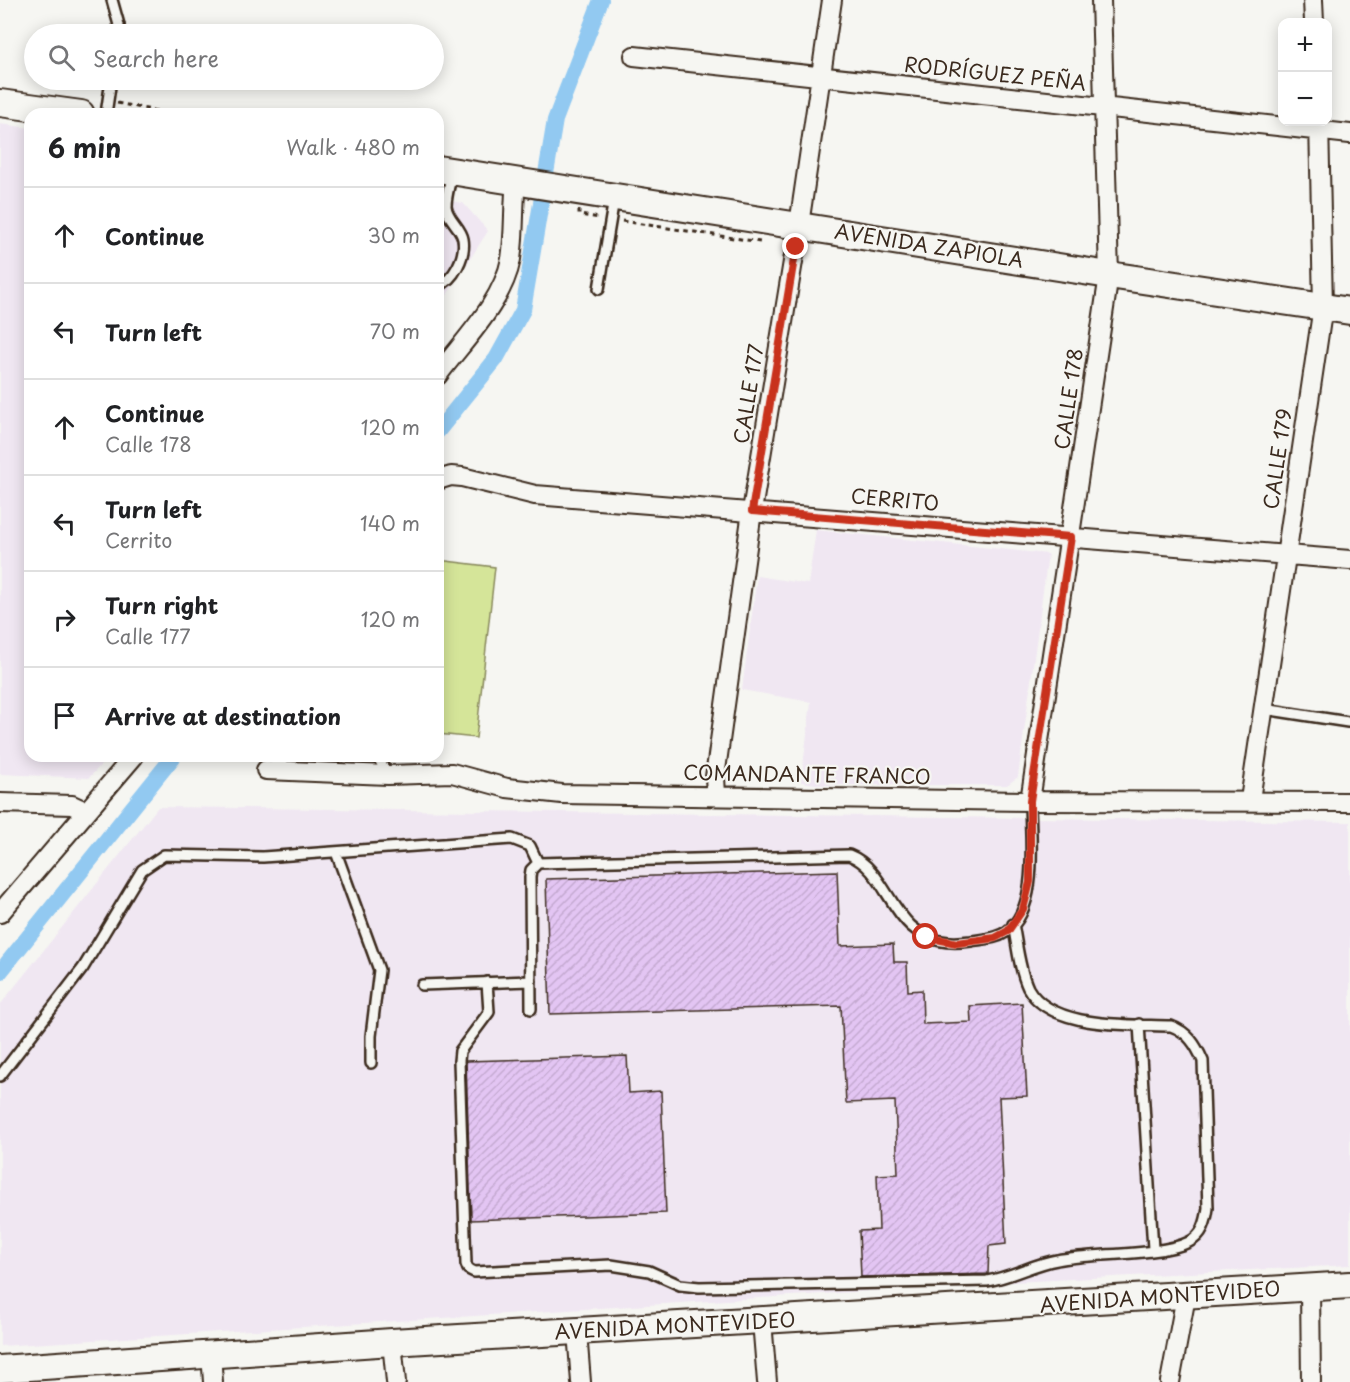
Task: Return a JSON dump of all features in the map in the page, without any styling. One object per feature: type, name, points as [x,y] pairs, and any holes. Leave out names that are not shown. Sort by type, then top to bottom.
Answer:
[{"type":"street","name":"CALLE 177","points":[[716,795],[715,777],[752,511],[800,225],[832,0]]},
{"type":"street","name":"CALLE 178","points":[[1030,801],[1109,276],[1101,0]]},
{"type":"street","points":[[1313,0],[1314,18]]},
{"type":"street","name":"RODRÍGUEZ PEÑA","points":[[634,56],[1105,109],[1278,123]]},
{"type":"street","points":[[0,102],[40,108]]},
{"type":"street","name":"RODRÍGUEZ PEÑA","points":[[1319,126],[1350,134]]},
{"type":"street","name":"CALLE 179","points":[[1250,800],[1323,306],[1319,126]]},
{"type":"street","name":"AVENIDA ZAPIOLA","points":[[445,170],[1109,276],[1350,310]]},
{"type":"street","points":[[444,367],[485,312],[504,281],[510,260],[523,182]]},
{"type":"street","name":"CERRITO","points":[[444,478],[462,477],[535,495],[1350,560]]},
{"type":"street","points":[[4,903],[129,762]]},
{"type":"street","name":"COMANDANTE FRANCO","points":[[266,770],[388,775],[452,773],[507,788],[562,794],[1030,801],[1350,801]]},
{"type":"street","points":[[0,803],[72,805],[85,811]]},
{"type":"street","name":"AVENIDA MONTEVIDEO","points":[[0,1369],[38,1375],[211,1353],[1350,1285]]},
{"type":"street","points":[[1310,1287],[1311,1382]]},
{"type":"street","points":[[1170,1382],[1186,1296]]},
{"type":"street","points":[[762,1321],[767,1382]]},
{"type":"street","points":[[577,1332],[581,1382]]},
{"type":"street","points":[[392,1342],[396,1382]]},
{"type":"street","points":[[211,1353],[213,1382]]},
{"type":"lane","points":[[111,0],[119,24]]},
{"type":"lane","points":[[107,108],[110,90]]},
{"type":"lane","points":[[599,289],[615,196]]},
{"type":"lane","points":[[444,208],[463,237],[456,270],[450,279],[444,282]]},
{"type":"lane","points":[[1264,709],[1348,722]]},
{"type":"lane","points":[[380,762],[388,775]]},
{"type":"lane","points":[[531,1010],[530,876],[531,870],[538,863],[849,855],[868,866],[901,915],[926,937],[957,943],[995,938],[1008,931],[1023,909],[1030,882],[1030,801]]},
{"type":"lane","points":[[0,1076],[82,968],[142,870],[164,855],[263,857],[512,839],[530,846],[538,863]]},
{"type":"lane","points":[[336,852],[379,970],[371,1036],[371,1063]]},
{"type":"lane","points":[[487,982],[489,1012],[460,1051],[459,1061],[466,1264],[468,1269],[474,1272],[611,1265],[649,1271],[680,1285],[699,1287],[987,1281],[1016,1274],[1054,1260],[1187,1243],[1197,1237],[1206,1222],[1208,1208],[1203,1061],[1192,1040],[1180,1029],[1171,1026],[1087,1021],[1070,1017],[1038,1000],[1029,988],[1023,973],[1013,924]]},
{"type":"lane","points":[[422,985],[531,981]]},
{"type":"lane","points":[[1139,1024],[1153,1249]]},
{"type":"shaded area","points":[[0,124],[24,127],[24,762],[104,762],[89,778],[0,774]]},
{"type":"shaded area","points":[[444,200],[463,203],[488,231],[444,300]]},
{"type":"shaded area","points":[[816,530],[1048,554],[1018,777],[1007,785],[823,785],[801,782],[811,702],[742,690],[757,576],[808,584]]},
{"type":"shaded area","points":[[158,807],[1350,822],[1350,1265],[996,1283],[0,1346],[0,1005]]},
{"type":"green space","points":[[444,561],[495,567],[476,738],[444,735]]},
{"type":"building","points":[[837,871],[840,946],[893,944],[894,962],[907,962],[908,991],[922,990],[923,1024],[971,1022],[970,1006],[1022,1003],[1027,1096],[999,1097],[1006,1244],[989,1246],[988,1274],[861,1277],[859,1231],[879,1230],[877,1175],[898,1174],[895,1101],[846,1103],[841,1006],[550,1014],[546,879]]},
{"type":"building","points":[[627,1056],[629,1093],[661,1091],[666,1213],[471,1220],[466,1061]]},
{"type":"waterway","points":[[444,424],[496,359],[523,310],[555,120],[601,0]]},
{"type":"waterway","points":[[0,972],[169,762]]},
{"type":"route","points":[[796,247],[752,511],[1071,537],[1030,801],[1030,882],[1023,909],[1008,931],[995,938],[957,943],[941,942],[926,937]]}]
